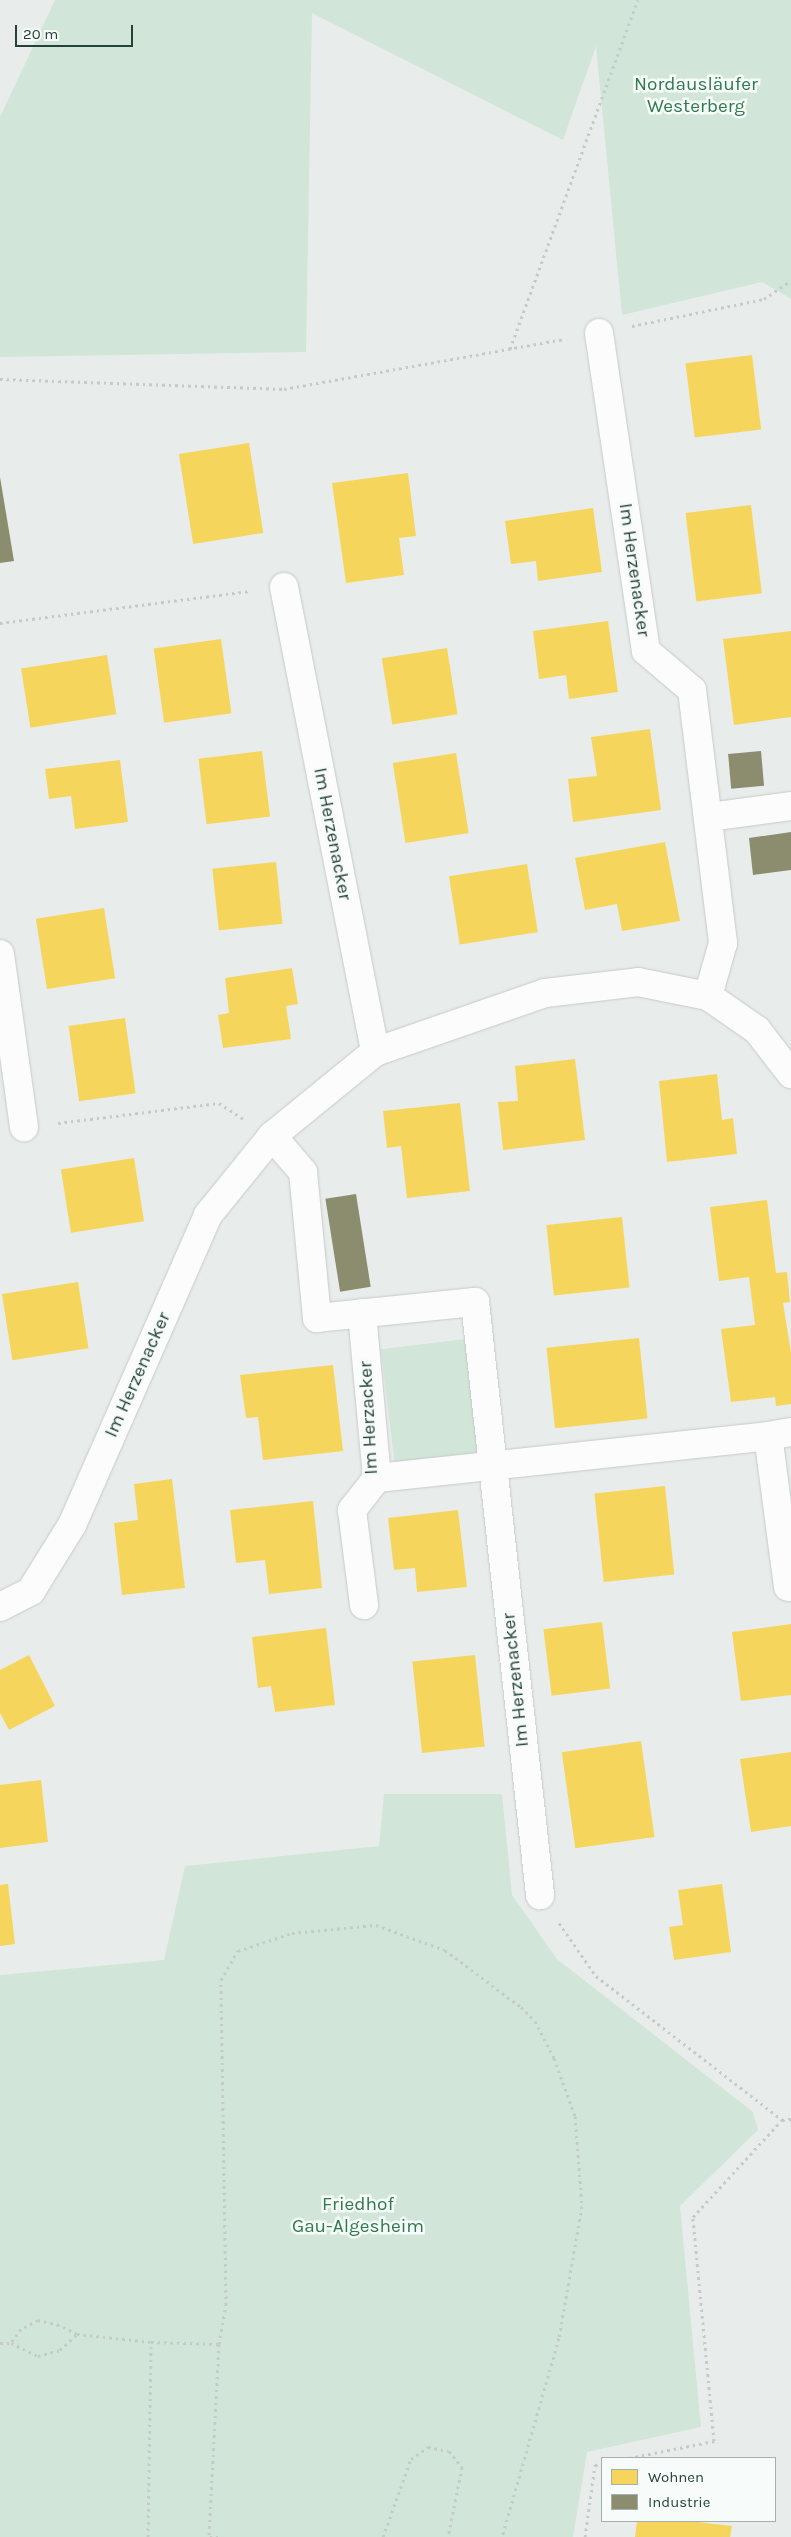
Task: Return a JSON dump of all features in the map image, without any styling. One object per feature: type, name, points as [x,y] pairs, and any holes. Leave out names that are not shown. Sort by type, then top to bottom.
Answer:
[{"type":"street","name":"Im Herzenacker","points":[[599,333],[646,651],[692,690],[723,943],[708,996]]},
{"type":"street","name":"Im Herzenacker","points":[[284,587],[375,1052]]},
{"type":"street","points":[[709,817],[791,806]]},
{"type":"street","points":[[0,954],[24,1127]]},
{"type":"street","name":"Im Herzenacker","points":[[0,1607],[31,1591],[72,1524],[208,1215],[272,1136],[375,1052],[546,993],[638,982],[708,996],[757,1030],[791,1074]]},
{"type":"street","name":"Im Herzenacker","points":[[272,1136],[303,1172],[317,1318],[476,1302],[540,1895]]},
{"type":"street","name":"Im Herzacker","points":[[362,1313],[376,1478],[352,1510],[364,1605]]},
{"type":"street","points":[[376,1478],[780,1434],[788,1588]]},
{"type":"path","points":[[510,349],[638,0]]},
{"type":"path","points":[[0,379],[284,389],[599,333],[764,298],[791,281]]},
{"type":"path","points":[[0,623],[284,587]]},
{"type":"path","points":[[24,1127],[219,1103],[272,1136]]},
{"type":"path","points":[[540,1895],[596,1976],[782,2120]]},
{"type":"path","points":[[218,2537],[209,2537],[219,2344],[226,2305],[221,1980],[238,1951],[292,1933],[376,1925],[445,1950],[520,2006],[535,2021],[554,2058],[575,2116],[582,2206],[559,2338],[502,2537]]},
{"type":"path","points":[[634,2457],[714,2441],[693,2217],[782,2120],[791,2119]]},
{"type":"path","points":[[11,2342],[21,2329],[38,2320],[59,2325],[77,2334],[151,2342],[219,2344]]},
{"type":"path","points":[[0,2343],[11,2342],[38,2356],[60,2350],[77,2334]]},
{"type":"path","points":[[148,2537],[151,2342]]},
{"type":"path","points":[[383,2537],[412,2459],[428,2447],[449,2452],[462,2467],[448,2537]]},
{"type":"path","points":[[585,2537],[596,2465],[601,2464]]},
{"type":"green space","name":"Nordausläufer Westerberg","points":[[55,0],[791,0],[791,299],[762,282],[622,315],[596,46],[563,140],[312,13],[306,352],[0,357],[0,117]]},
{"type":"green space","points":[[465,1339],[479,1454],[395,1464],[381,1349]]},
{"type":"green space","name":"Friedhof Gau-Algesheim","points":[[384,1794],[502,1794],[512,1895],[557,1959],[753,2112],[758,2130],[680,2206],[701,2427],[587,2452],[573,2537],[0,2537],[0,1975],[164,1960],[185,1866],[379,1846]]},
{"type":"building: Wohnen","points":[[752,355],[761,429],[695,438],[685,363]]},
{"type":"building: Wohnen","points":[[249,443],[263,533],[193,544],[179,454]]},
{"type":"building: Wohnen","points":[[408,473],[416,536],[399,538],[404,575],[346,583],[332,483]]},
{"type":"building: Wohnen","points":[[751,505],[762,593],[696,601],[685,513]]},
{"type":"building: Wohnen","points":[[593,508],[602,572],[538,581],[536,561],[511,564],[505,521]]},
{"type":"building: Wohnen","points":[[608,621],[618,692],[569,699],[566,675],[539,679],[533,631]]},
{"type":"building: Wohnen","points":[[791,631],[791,717],[734,725],[723,639]]},
{"type":"building: Wohnen","points":[[221,639],[231,713],[164,723],[154,648]]},
{"type":"building: Wohnen","points":[[447,648],[457,714],[392,724],[382,658]]},
{"type":"building: Wohnen","points":[[107,655],[116,714],[30,728],[21,669]]},
{"type":"building: Wohnen","points":[[650,729],[661,810],[573,822],[568,779],[597,776],[591,737]]},
{"type":"building: Wohnen","points":[[262,751],[270,817],[207,824],[198,759]]},
{"type":"building: Wohnen","points":[[456,753],[469,833],[405,843],[393,763]]},
{"type":"building: Wohnen","points":[[120,760],[128,822],[75,829],[71,796],[49,799],[45,769]]},
{"type":"building: Wohnen","points":[[665,842],[680,921],[622,931],[617,904],[585,910],[575,858]]},
{"type":"building: Wohnen","points":[[276,862],[282,924],[219,930],[212,869]]},
{"type":"building: Wohnen","points":[[527,864],[538,932],[460,945],[449,876]]},
{"type":"building: Wohnen","points":[[104,908],[115,978],[47,989],[36,919]]},
{"type":"building: Wohnen","points":[[292,968],[298,1004],[286,1006],[291,1039],[223,1048],[218,1015],[229,1013],[225,978]]},
{"type":"building: Wohnen","points":[[125,1018],[136,1093],[79,1101],[69,1026]]},
{"type":"building: Wohnen","points":[[575,1059],[585,1140],[503,1150],[498,1102],[518,1101],[515,1066]]},
{"type":"building: Wohnen","points":[[717,1074],[722,1120],[733,1118],[737,1154],[667,1162],[659,1081]]},
{"type":"building: Wohnen","points":[[460,1103],[470,1191],[407,1198],[401,1146],[387,1148],[383,1111]]},
{"type":"building: Wohnen","points":[[134,1158],[144,1221],[71,1233],[61,1170]]},
{"type":"building: Wohnen","points":[[767,1200],[776,1273],[787,1272],[790,1302],[783,1303],[791,1352],[791,1404],[776,1406],[775,1397],[731,1402],[721,1329],[755,1325],[749,1277],[719,1281],[710,1207]]},
{"type":"building: Wohnen","points":[[622,1217],[629,1288],[554,1296],[546,1225]]},
{"type":"building: Wohnen","points":[[78,1282],[88,1348],[12,1360],[2,1294]]},
{"type":"building: Wohnen","points":[[639,1338],[647,1419],[555,1428],[547,1348]]},
{"type":"building: Wohnen","points":[[333,1365],[343,1451],[263,1460],[258,1417],[246,1418],[240,1375]]},
{"type":"building: Wohnen","points":[[172,1479],[185,1588],[122,1595],[114,1523],[138,1520],[134,1484]]},
{"type":"building: Wohnen","points":[[665,1486],[674,1575],[604,1582],[594,1493]]},
{"type":"building: Wohnen","points":[[313,1501],[322,1588],[269,1594],[265,1560],[236,1563],[230,1510]]},
{"type":"building: Wohnen","points":[[458,1510],[467,1587],[417,1592],[415,1568],[394,1570],[388,1518]]},
{"type":"building: Wohnen","points":[[602,1622],[610,1689],[552,1696],[543,1629]]},
{"type":"building: Wohnen","points":[[791,1624],[791,1695],[741,1701],[732,1632]]},
{"type":"building: Wohnen","points":[[326,1628],[335,1705],[275,1712],[271,1686],[258,1688],[252,1637]]},
{"type":"building: Wohnen","points":[[29,1655],[55,1706],[9,1730],[0,1713],[0,1670]]},
{"type":"building: Wohnen","points":[[475,1655],[485,1746],[422,1753],[412,1662]]},
{"type":"building: Wohnen","points":[[641,1741],[654,1837],[575,1848],[562,1752]]},
{"type":"building: Wohnen","points":[[791,1752],[791,1826],[751,1832],[740,1759]]},
{"type":"building: Wohnen","points":[[41,1780],[48,1842],[0,1848],[0,1785]]},
{"type":"building: Wohnen","points":[[8,1884],[15,1944],[0,1946],[0,1885]]},
{"type":"building: Wohnen","points":[[722,1884],[731,1952],[674,1960],[669,1927],[683,1925],[678,1890]]},
{"type":"building: Wohnen","points":[[637,2522],[698,2522],[732,2526],[730,2537],[635,2537]]},
{"type":"building: Industrie","points":[[0,477],[14,561],[0,563]]},
{"type":"building: Industrie","points":[[761,751],[764,786],[731,789],[728,754]]},
{"type":"building: Industrie","points":[[791,832],[791,870],[753,875],[749,838]]},
{"type":"building: Industrie","points":[[356,1194],[371,1287],[340,1292],[325,1199]]}]
